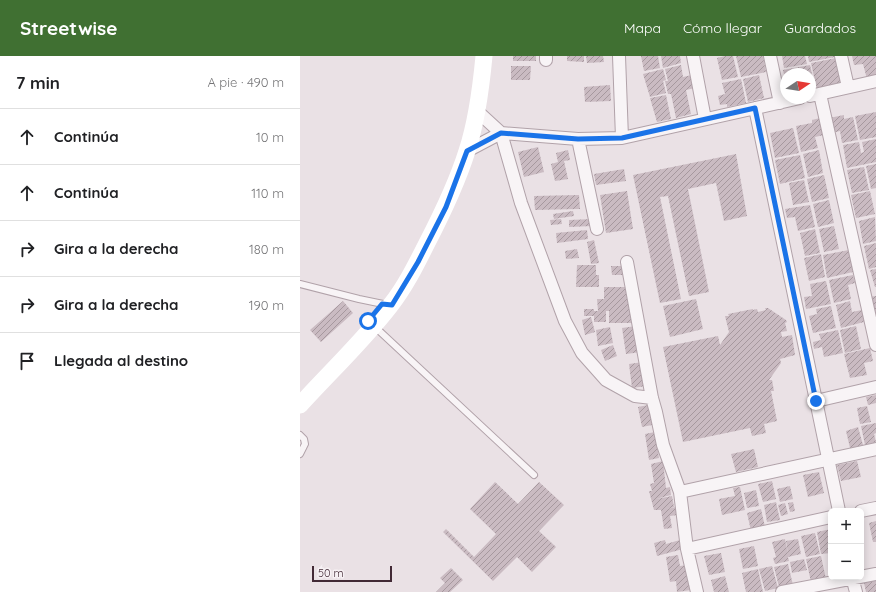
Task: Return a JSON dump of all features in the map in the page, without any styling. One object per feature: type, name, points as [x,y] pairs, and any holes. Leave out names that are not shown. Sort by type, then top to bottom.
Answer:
[{"type":"main road","points":[[386,304],[438,203],[459,148],[470,108],[476,56]]},
{"type":"main road","points":[[300,405],[371,324],[418,262],[446,207],[467,151],[482,85],[484,56]]},
{"type":"main road","points":[[300,394],[371,324]]},
{"type":"street","points":[[619,56],[622,138]]},
{"type":"street","points":[[693,56],[706,119]]},
{"type":"street","points":[[467,151],[501,133],[578,139],[622,138],[780,102],[770,56]]},
{"type":"street","points":[[841,56],[848,87]]},
{"type":"street","points":[[816,95],[876,82]]},
{"type":"street","points":[[816,99],[876,345]]},
{"type":"street","points":[[755,108],[838,508]]},
{"type":"street","points":[[477,111],[501,133],[521,203],[565,321],[582,353],[606,380],[635,396],[652,398]]},
{"type":"street","points":[[578,139],[597,229]]},
{"type":"street","points":[[627,262],[652,398],[663,445],[680,492],[687,549],[697,592]]},
{"type":"street","points":[[816,401],[876,387]]},
{"type":"street","points":[[680,492],[876,450]]},
{"type":"street","points":[[864,510],[876,508]]},
{"type":"street","points":[[687,549],[828,519]]},
{"type":"street","points":[[864,576],[876,574]]},
{"type":"street","points":[[782,592],[843,580]]},
{"type":"street","points":[[853,580],[856,592]]},
{"type":"lane","points":[[300,284],[386,304]]},
{"type":"lane","points":[[371,324],[534,474]]},
{"type":"lane","points":[[300,435],[304,439],[305,444],[300,454]]},
{"type":"building","points":[[513,56],[536,56],[536,61],[513,61]]},
{"type":"building","points":[[567,56],[584,56],[584,62],[567,61]]},
{"type":"building","points":[[586,56],[603,56],[604,62],[587,63]]},
{"type":"building","points":[[641,56],[658,56],[660,68],[644,71]]},
{"type":"building","points":[[661,56],[680,56],[681,63],[663,68]]},
{"type":"building","points":[[733,56],[738,77],[722,80],[717,58]]},
{"type":"building","points":[[736,56],[763,56],[766,72],[741,77]]},
{"type":"building","points":[[782,56],[805,56],[807,64],[784,68]]},
{"type":"building","points":[[808,56],[835,56],[835,57],[809,62]]},
{"type":"building","points":[[852,56],[876,56],[876,78],[867,79],[863,64],[854,65]]},
{"type":"building","points":[[836,58],[841,84],[817,89],[816,68],[812,68],[811,63]]},
{"type":"building","points":[[681,65],[683,77],[692,75],[695,88],[686,90],[691,114],[676,118],[671,94],[668,94],[665,81],[668,81],[665,69]]},
{"type":"building","points":[[810,65],[811,68],[794,68]]},
{"type":"building","points":[[511,66],[531,66],[530,80],[511,80]]},
{"type":"building","points":[[663,69],[666,80],[663,81],[666,93],[650,97],[643,74]]},
{"type":"building","points":[[759,75],[764,98],[748,102],[743,79]]},
{"type":"building","points":[[741,79],[746,103],[727,107],[727,104],[720,105],[718,96],[725,94],[722,83]]},
{"type":"building","points":[[610,85],[611,101],[585,102],[584,87]]},
{"type":"building","points":[[666,95],[671,119],[657,122],[650,98]]},
{"type":"building","points":[[876,112],[876,137],[860,140],[855,116]]},
{"type":"building","points":[[844,115],[844,119],[853,117],[858,140],[842,143],[840,131],[832,133],[829,118]]},
{"type":"building","points":[[820,118],[824,135],[815,137],[818,148],[801,152],[796,126],[812,123],[812,120]]},
{"type":"building","points":[[793,128],[799,153],[775,158],[770,133]]},
{"type":"building","points":[[876,139],[876,162],[847,168],[843,145],[859,142],[861,153],[864,152],[862,142]]},
{"type":"building","points":[[538,147],[544,172],[524,177],[518,152]]},
{"type":"building","points":[[568,150],[570,160],[564,161],[568,179],[555,181],[551,164],[558,162],[556,153]]},
{"type":"building","points":[[819,150],[823,173],[808,177],[803,154]]},
{"type":"building","points":[[736,154],[747,216],[724,221],[716,183],[688,189],[709,292],[689,296],[668,196],[660,197],[681,299],[660,303],[633,175]]},
{"type":"building","points":[[800,155],[805,178],[780,184],[775,160]]},
{"type":"building","points":[[876,164],[876,188],[871,189],[866,166]]},
{"type":"building","points":[[864,167],[869,190],[852,193],[847,170]]},
{"type":"building","points":[[624,169],[626,181],[596,185],[594,174]]},
{"type":"building","points":[[824,175],[829,198],[812,202],[807,179]]},
{"type":"building","points":[[804,180],[809,202],[793,205],[789,183]]},
{"type":"building","points":[[627,191],[633,229],[606,233],[600,195]]},
{"type":"building","points":[[870,191],[875,214],[856,218],[851,195]]},
{"type":"building","points":[[579,195],[580,209],[535,210],[534,196]]},
{"type":"building","points":[[829,200],[834,223],[818,227],[813,204]]},
{"type":"building","points":[[810,205],[815,227],[798,231],[795,217],[787,218],[785,209]]},
{"type":"building","points":[[573,211],[574,216],[554,219],[553,214]]},
{"type":"building","points":[[875,217],[876,241],[863,244],[859,221]]},
{"type":"building","points":[[561,219],[562,224],[551,225],[550,220]]},
{"type":"building","points":[[593,219],[593,226],[569,227],[569,220]]},
{"type":"building","points":[[834,226],[839,249],[824,252],[819,229]]},
{"type":"building","points":[[815,229],[820,253],[805,256],[800,233]]},
{"type":"building","points":[[587,230],[588,239],[557,243],[556,233]]},
{"type":"building","points":[[594,240],[599,263],[591,264],[587,242]]},
{"type":"building","points":[[876,243],[876,267],[869,269],[864,246]]},
{"type":"building","points":[[577,249],[579,258],[566,259],[565,251]]},
{"type":"building","points":[[849,250],[853,272],[827,278],[823,255]]},
{"type":"building","points":[[821,254],[825,277],[809,281],[804,258]]},
{"type":"building","points":[[577,265],[596,265],[596,275],[599,275],[599,287],[576,287]]},
{"type":"building","points":[[611,266],[625,266],[625,275],[612,275]]},
{"type":"building","points":[[876,269],[876,287],[875,287],[870,270]]},
{"type":"building","points":[[853,275],[855,283],[848,285],[851,299],[834,303],[829,280]]},
{"type":"building","points":[[826,281],[831,304],[806,309],[804,297],[812,296],[810,284]]},
{"type":"building","points":[[604,287],[630,287],[635,323],[609,323],[609,311],[606,311],[606,322],[594,322],[594,316],[584,316],[584,309],[594,309],[594,311],[598,311],[597,299],[604,299]]},
{"type":"building","points":[[876,296],[876,321],[868,297]]},
{"type":"building","points":[[696,299],[703,329],[670,337],[663,306]]},
{"type":"building","points":[[343,301],[353,313],[321,342],[310,330]]},
{"type":"building","points":[[850,301],[852,312],[862,310],[864,322],[841,328],[836,305]]},
{"type":"building","points":[[831,306],[836,328],[813,333],[809,316],[817,314],[816,309]]},
{"type":"building","points":[[765,308],[768,308],[786,320],[787,322],[785,323],[787,331],[781,332],[782,337],[792,335],[795,355],[780,359],[781,363],[769,380],[772,380],[774,391],[771,391],[777,421],[764,424],[766,433],[752,436],[750,428],[683,442],[663,347],[718,336],[720,345],[729,332],[725,316],[729,316],[728,314],[753,309],[757,309],[758,312],[766,310]]},
{"type":"building","points":[[591,317],[595,332],[585,335],[582,320]]},
{"type":"building","points":[[636,326],[641,352],[626,354],[622,328]]},
{"type":"building","points":[[856,326],[861,349],[845,353],[840,330]]},
{"type":"building","points":[[610,327],[613,343],[598,346],[596,330]]},
{"type":"building","points":[[838,330],[843,353],[824,357],[822,347],[814,349],[813,342],[821,340],[819,334]]},
{"type":"building","points":[[613,345],[617,356],[605,361],[601,350]]},
{"type":"building","points":[[870,348],[873,361],[864,363],[867,375],[850,378],[844,354]]},
{"type":"building","points":[[643,362],[647,386],[632,388],[629,364]]},
{"type":"building","points":[[876,395],[876,403],[868,405],[866,397]]},
{"type":"building","points":[[653,404],[657,424],[642,427],[638,407]]},
{"type":"building","points":[[867,406],[871,422],[860,424],[857,408]]},
{"type":"building","points":[[876,423],[876,433],[874,434],[876,442],[865,445],[861,426]]},
{"type":"building","points":[[858,427],[863,445],[850,448],[846,431]]},
{"type":"building","points":[[655,432],[659,458],[649,460],[645,434]]},
{"type":"building","points":[[754,449],[758,467],[736,472],[731,454]]},
{"type":"building","points":[[663,461],[666,488],[670,487],[671,495],[656,499],[672,496],[674,507],[667,509],[676,507],[678,515],[670,516],[672,528],[664,529],[661,510],[654,510],[649,491],[652,491],[650,484],[654,483],[651,464]]},
{"type":"building","points":[[857,461],[861,477],[841,481],[837,465]]},
{"type":"building","points":[[819,472],[824,493],[808,497],[803,475]]},
{"type":"building","points":[[772,481],[776,499],[763,502],[758,484]]},
{"type":"building","points":[[495,482],[518,504],[539,482],[564,505],[539,531],[556,547],[532,572],[517,557],[493,581],[443,532],[446,529],[474,557],[496,534],[470,509]]},
{"type":"building","points":[[790,486],[793,499],[780,502],[777,489]]},
{"type":"building","points":[[740,487],[745,510],[722,515],[719,499],[735,496],[733,488]]},
{"type":"building","points":[[756,490],[759,506],[747,508],[744,493]]},
{"type":"building","points":[[776,502],[780,520],[767,522],[764,505]]},
{"type":"building","points":[[793,502],[795,511],[790,512],[788,503]]},
{"type":"building","points":[[785,503],[788,514],[781,516],[778,505]]},
{"type":"building","points":[[761,509],[765,527],[751,531],[747,513]]},
{"type":"building","points":[[876,521],[876,542],[873,542],[869,523]]},
{"type":"building","points":[[828,530],[828,553],[821,554],[817,532]]},
{"type":"building","points":[[815,533],[820,554],[806,557],[801,536]]},
{"type":"building","points":[[785,539],[788,554],[786,541],[798,539],[801,554],[788,557],[789,561],[775,564],[773,558],[776,557],[772,542]]},
{"type":"building","points":[[665,540],[666,544],[680,540],[683,549],[657,556],[654,543]]},
{"type":"building","points":[[754,546],[758,566],[743,569],[739,549]]},
{"type":"building","points":[[721,553],[725,572],[709,575],[704,556]]},
{"type":"building","points":[[678,555],[680,566],[687,565],[691,590],[677,592],[676,581],[670,582],[666,557]]},
{"type":"building","points":[[821,556],[826,579],[811,582],[806,559]]},
{"type":"building","points":[[804,559],[807,570],[792,573],[790,562]]},
{"type":"building","points":[[788,564],[793,585],[779,587],[774,567]]},
{"type":"building","points":[[772,566],[778,588],[765,591],[759,569]]},
{"type":"building","points":[[451,568],[463,580],[450,592],[436,592],[445,583],[440,578]]},
{"type":"building","points":[[758,569],[763,592],[746,592],[742,573]]},
{"type":"building","points":[[725,576],[729,592],[714,592],[711,580]]},
{"type":"building","points":[[876,581],[876,592],[866,592],[864,583]]},
{"type":"route","points":[[368,321],[382,304],[392,305],[418,262],[446,207],[467,151],[501,133],[578,139],[622,138],[755,108],[816,401]]}]
